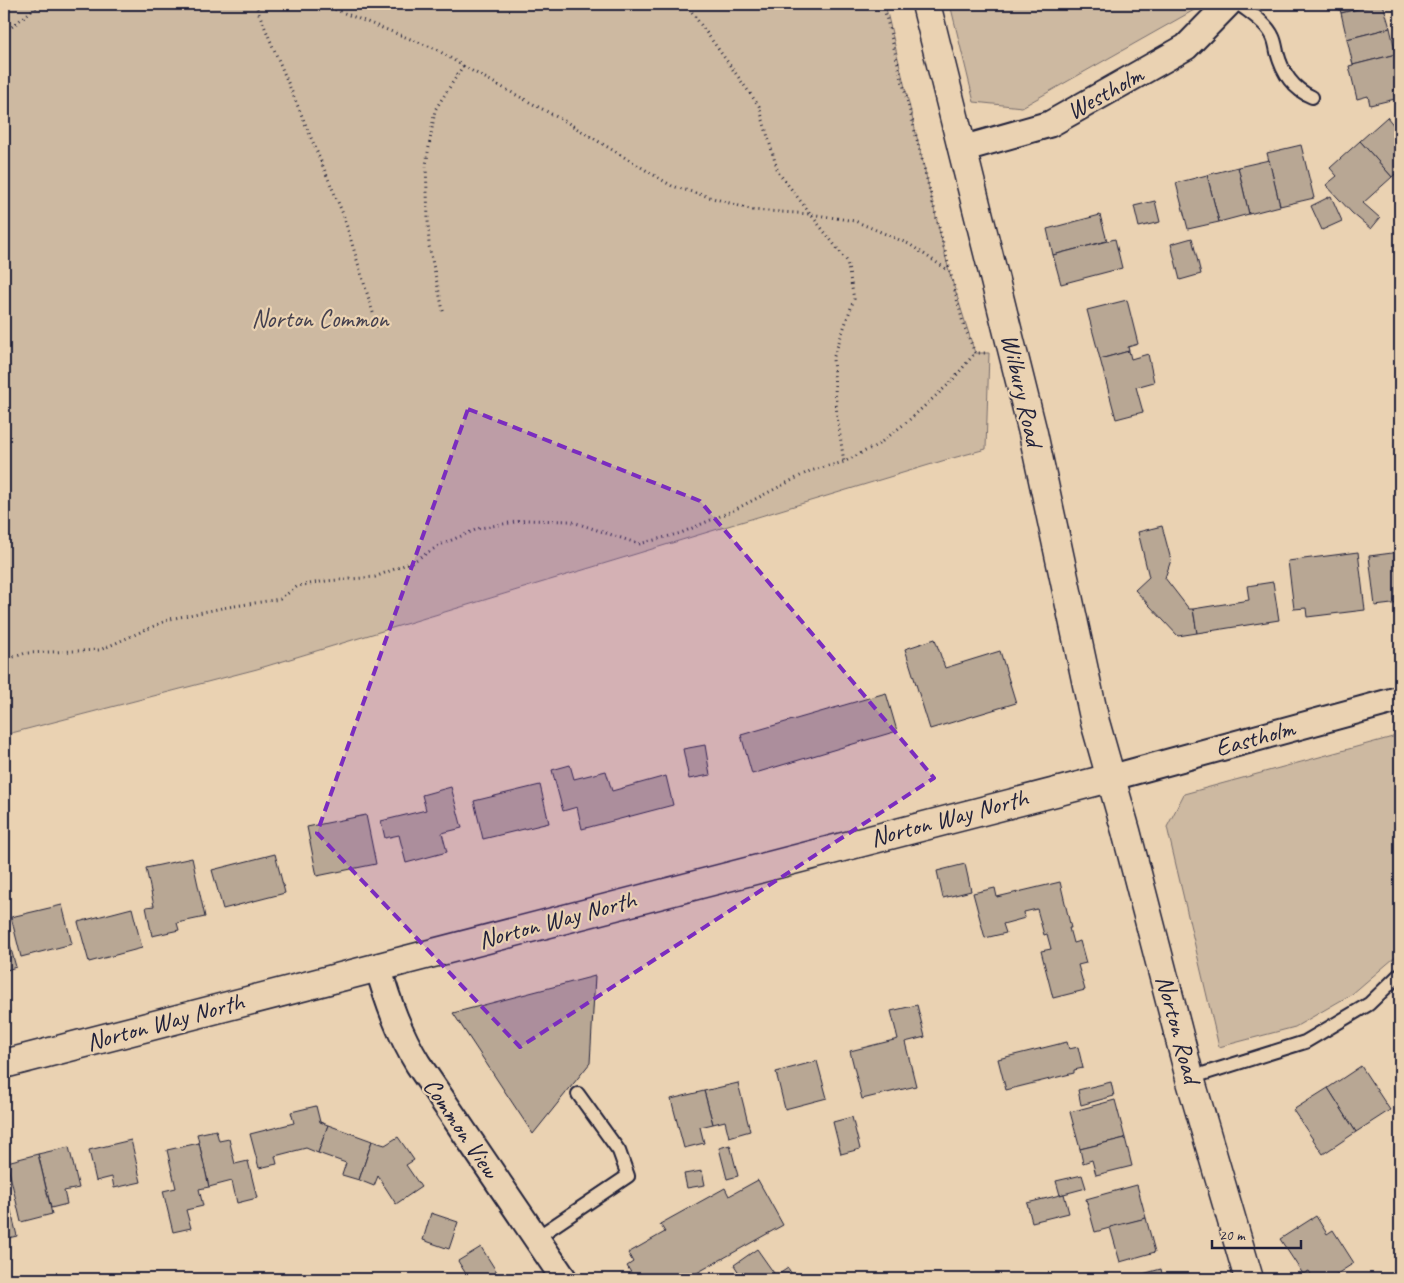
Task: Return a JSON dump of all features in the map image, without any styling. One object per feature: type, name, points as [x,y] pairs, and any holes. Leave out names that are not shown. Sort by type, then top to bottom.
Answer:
[{"type":"street","name":"Wilbury Road","points":[[926,4],[1033,433],[1093,712],[1110,778]]},
{"type":"street","name":"Westholm","points":[[962,149],[1050,124],[1186,47],[1228,4]]},
{"type":"street","name":"Eastholm","points":[[1110,778],[1400,699]]},
{"type":"street","name":"Norton Way North","points":[[4,1064],[1110,778]]},
{"type":"street","name":"Norton Road","points":[[1110,778],[1126,831],[1190,1078],[1249,1279]]},
{"type":"street","name":"Common View","points":[[378,967],[387,998],[404,1042],[564,1279]]},
{"type":"lane","points":[[1239,4],[1260,21],[1273,36],[1283,70],[1292,84],[1312,97]]},
{"type":"lane","points":[[1190,1078],[1305,1042],[1369,1004],[1400,974]]},
{"type":"lane","points":[[536,1238],[628,1176],[619,1151],[578,1094]]},
{"type":"path","points":[[4,33],[40,4]]},
{"type":"path","points":[[255,4],[343,214],[378,329]]},
{"type":"path","points":[[320,4],[436,48],[463,66],[568,123],[672,186],[753,210],[810,214],[855,221],[909,244],[949,271]]},
{"type":"path","points":[[686,4],[759,106],[778,172],[847,261],[854,299],[833,359],[837,416],[844,462]]},
{"type":"path","points":[[882,4],[963,324],[975,353]]},
{"type":"path","points":[[444,315],[429,246],[426,165],[435,110],[463,66]]},
{"type":"path","points":[[4,660],[26,653],[100,650],[170,619],[222,608],[280,599],[298,586],[326,581],[374,577],[414,561],[440,545],[480,528],[527,520],[570,520],[639,544],[682,533],[734,510],[810,470],[844,462],[880,444],[950,383],[975,353]]},
{"type":"path","points":[[975,353],[989,353]]},
{"type":"highlighted area","points":[[468,409],[700,501],[934,778],[520,1047],[317,833]]},
{"type":"green space","name":"Norton Common","points":[[4,4],[885,4],[949,271],[975,353],[989,353],[986,449],[257,669],[4,735]]},
{"type":"green space","points":[[950,4],[1199,4],[1194,10],[1022,107],[974,102]]},
{"type":"green space","points":[[1400,735],[1400,953],[1352,994],[1295,1027],[1219,1047],[1167,827],[1184,794]]},
{"type":"building","points":[[1338,4],[1379,4],[1341,13]]},
{"type":"building","points":[[1383,4],[1390,28],[1347,39],[1341,13]]},
{"type":"building","points":[[1390,28],[1396,54],[1353,65],[1347,39]]},
{"type":"building","points":[[1396,54],[1400,72],[1400,88],[1393,90],[1395,99],[1370,105],[1368,96],[1357,99],[1349,66]]},
{"type":"building","points":[[1387,117],[1395,127],[1400,122],[1400,170],[1392,177],[1360,141]]},
{"type":"building","points":[[1360,141],[1392,177],[1363,203],[1380,218],[1371,229],[1352,213],[1326,185],[1337,176],[1330,168]]},
{"type":"building","points":[[1301,145],[1314,198],[1280,206],[1267,153]]},
{"type":"building","points":[[1269,160],[1280,206],[1249,214],[1238,167]]},
{"type":"building","points":[[1238,167],[1249,214],[1219,222],[1207,175]]},
{"type":"building","points":[[1207,175],[1219,222],[1188,229],[1176,183]]},
{"type":"building","points":[[1331,196],[1342,221],[1322,230],[1311,206]]},
{"type":"building","points":[[1155,201],[1160,222],[1139,227],[1134,206]]},
{"type":"building","points":[[1100,215],[1107,241],[1053,255],[1047,229]]},
{"type":"building","points":[[1192,238],[1201,274],[1180,280],[1171,244]]},
{"type":"building","points":[[1115,239],[1122,268],[1061,284],[1053,255]]},
{"type":"building","points":[[1127,300],[1138,344],[1128,347],[1129,351],[1100,359],[1087,310]]},
{"type":"building","points":[[1129,351],[1131,359],[1148,354],[1154,382],[1136,387],[1143,412],[1116,419],[1100,359]]},
{"type":"building","points":[[1162,526],[1171,560],[1165,578],[1189,609],[1193,609],[1197,633],[1178,636],[1135,590],[1149,577],[1138,532]]},
{"type":"building","points":[[1358,552],[1365,610],[1307,617],[1306,608],[1294,609],[1288,561]]},
{"type":"building","points":[[1400,552],[1400,603],[1375,606],[1369,556]]},
{"type":"building","points":[[1273,582],[1279,620],[1197,633],[1193,609],[1249,600],[1247,586]]},
{"type":"building","points":[[935,639],[945,668],[1000,651],[1016,703],[930,729],[905,649]]},
{"type":"building","points":[[886,693],[897,731],[752,774],[741,735]]},
{"type":"building","points":[[705,745],[710,775],[689,779],[683,749]]},
{"type":"building","points":[[570,765],[574,779],[606,771],[612,791],[666,776],[673,805],[582,829],[577,807],[563,811],[552,770]]},
{"type":"building","points":[[540,785],[549,823],[483,839],[474,801]]},
{"type":"building","points":[[451,787],[462,828],[442,833],[447,852],[406,863],[399,835],[385,838],[381,821],[426,810],[422,795]]},
{"type":"building","points":[[366,815],[376,864],[317,876],[307,827]]},
{"type":"building","points":[[275,854],[285,893],[223,909],[212,870]]},
{"type":"building","points":[[192,858],[205,917],[177,923],[179,930],[152,936],[146,907],[154,906],[146,868]]},
{"type":"building","points":[[965,864],[971,891],[943,898],[937,871]]},
{"type":"building","points":[[1060,882],[1073,943],[1080,941],[1086,963],[1078,965],[1085,990],[1053,998],[1041,951],[1051,949],[1047,934],[1044,935],[1037,909],[1024,912],[1025,918],[1003,924],[1006,933],[985,938],[973,893],[995,888],[997,897]]},
{"type":"building","points":[[62,905],[72,944],[21,957],[11,917]]},
{"type":"building","points":[[132,908],[142,948],[89,962],[78,922]]},
{"type":"building","points":[[4,924],[16,967],[4,971]]},
{"type":"building","points":[[595,976],[590,1063],[533,1134],[453,1013]]},
{"type":"building","points":[[917,1005],[925,1037],[905,1042],[916,1086],[862,1099],[850,1051],[898,1039],[891,1011]]},
{"type":"building","points":[[1067,1042],[1069,1049],[1078,1047],[1083,1068],[1074,1070],[1074,1073],[1006,1090],[998,1059]]},
{"type":"building","points":[[817,1061],[827,1098],[785,1109],[776,1072]]},
{"type":"building","points":[[1361,1066],[1390,1110],[1356,1132],[1328,1088]]},
{"type":"building","points":[[1111,1082],[1114,1096],[1081,1105],[1078,1090]]},
{"type":"building","points":[[738,1083],[750,1131],[729,1137],[725,1121],[713,1124],[704,1091]]},
{"type":"building","points":[[1400,1083],[1400,1097],[1394,1087]]},
{"type":"building","points":[[1328,1088],[1356,1132],[1323,1154],[1293,1110]]},
{"type":"building","points":[[704,1091],[713,1124],[700,1127],[704,1143],[684,1148],[671,1099]]},
{"type":"building","points":[[1115,1100],[1125,1138],[1080,1149],[1070,1112]]},
{"type":"building","points":[[316,1106],[320,1122],[328,1125],[318,1153],[306,1148],[275,1156],[277,1164],[259,1168],[250,1134],[294,1123],[291,1112]]},
{"type":"building","points":[[852,1117],[860,1149],[841,1154],[833,1122]]},
{"type":"building","points":[[328,1125],[372,1141],[359,1180],[342,1175],[346,1163],[318,1153]]},
{"type":"building","points":[[216,1130],[219,1141],[229,1139],[235,1164],[248,1161],[257,1198],[237,1203],[232,1181],[209,1187],[197,1134]]},
{"type":"building","points":[[398,1137],[414,1160],[406,1165],[421,1187],[396,1204],[378,1176],[374,1186],[359,1180],[372,1141],[385,1145]]},
{"type":"building","points":[[1125,1138],[1132,1166],[1096,1175],[1092,1160],[1083,1163],[1080,1149]]},
{"type":"building","points":[[131,1140],[141,1182],[114,1188],[112,1177],[96,1181],[89,1150]]},
{"type":"building","points":[[199,1143],[209,1187],[199,1189],[203,1206],[186,1210],[191,1228],[173,1232],[163,1191],[176,1188],[167,1150]]},
{"type":"building","points":[[730,1145],[738,1176],[727,1179],[719,1148]]},
{"type":"building","points":[[69,1147],[79,1188],[64,1191],[67,1204],[51,1208],[38,1154]]},
{"type":"building","points":[[38,1154],[52,1214],[21,1222],[7,1162]]},
{"type":"building","points":[[702,1171],[705,1185],[687,1188],[684,1174]]},
{"type":"building","points":[[1082,1175],[1086,1188],[1060,1195],[1056,1181]]},
{"type":"building","points":[[758,1180],[783,1225],[686,1279],[635,1279],[627,1266],[633,1262],[628,1253],[665,1232],[660,1224],[725,1188],[729,1196]]},
{"type":"building","points":[[1137,1185],[1146,1218],[1095,1232],[1086,1199]]},
{"type":"building","points":[[1064,1194],[1069,1213],[1032,1222],[1027,1203]]},
{"type":"building","points":[[9,1203],[17,1236],[4,1239],[4,1205]]},
{"type":"building","points":[[431,1213],[458,1222],[449,1249],[423,1240]]},
{"type":"building","points":[[1316,1216],[1327,1234],[1333,1230],[1354,1263],[1329,1279],[1314,1279],[1309,1271],[1303,1274],[1280,1239]]},
{"type":"building","points":[[1146,1218],[1155,1252],[1120,1262],[1110,1227]]},
{"type":"building","points":[[481,1247],[500,1277],[496,1279],[469,1279],[458,1261]]},
{"type":"building","points":[[757,1249],[776,1276],[788,1268],[795,1279],[743,1279],[734,1265]]},
{"type":"building","points":[[1161,1269],[1163,1279],[1124,1279]]}]
